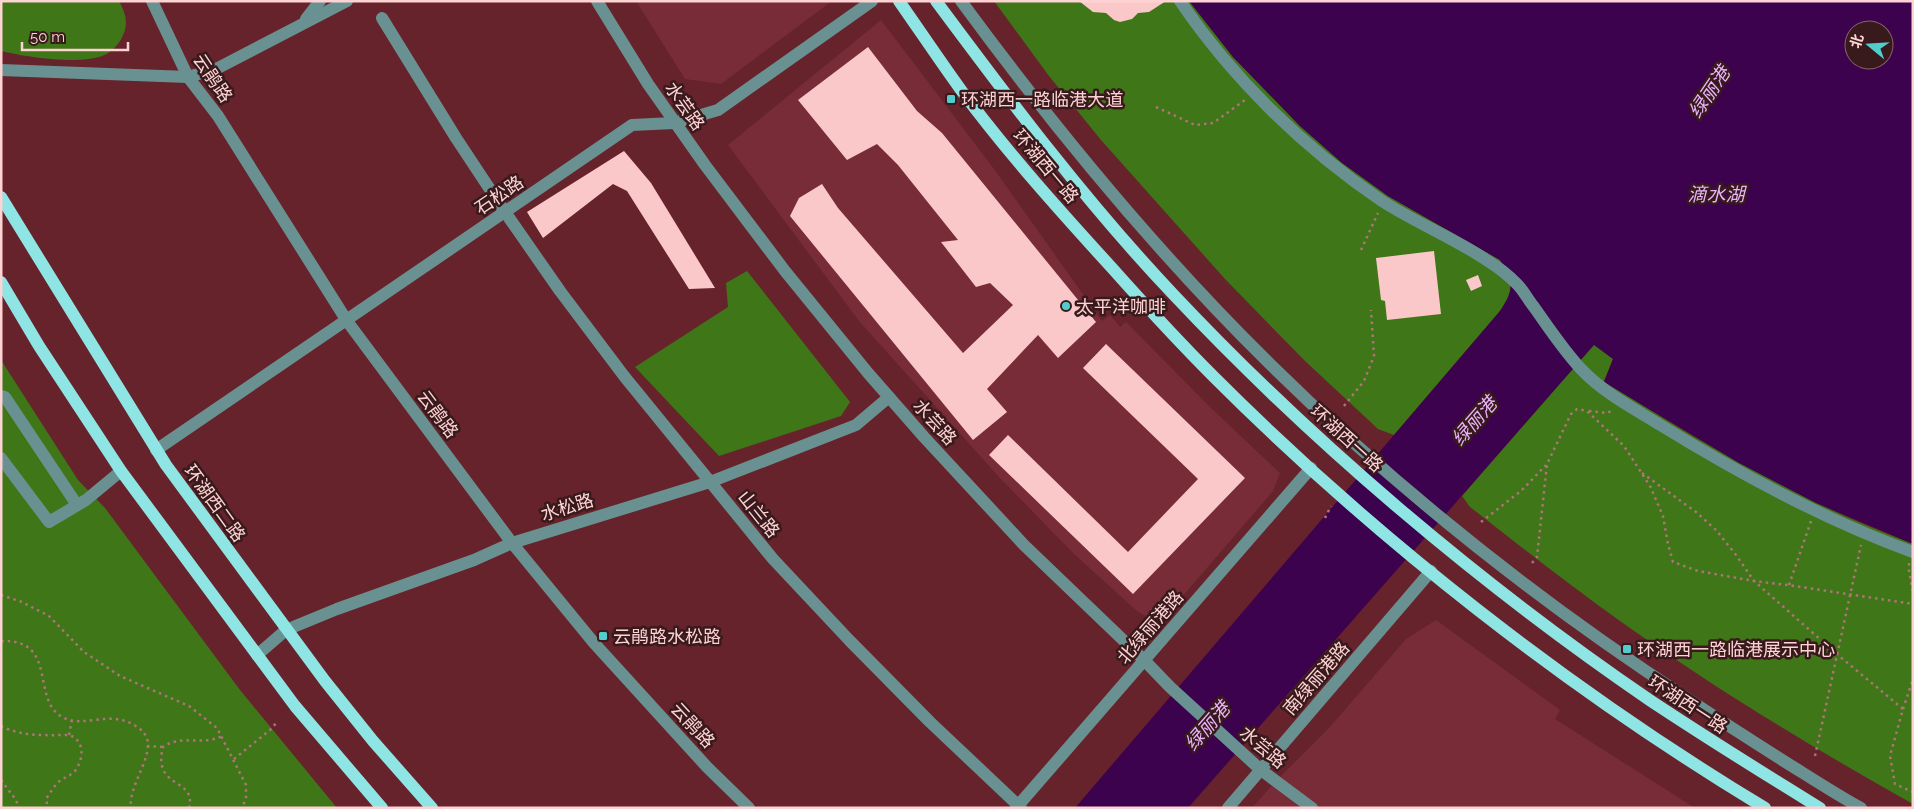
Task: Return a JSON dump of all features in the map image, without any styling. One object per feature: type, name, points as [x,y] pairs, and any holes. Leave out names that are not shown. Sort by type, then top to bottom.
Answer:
[{"type":"main road","name":"环湖西一路","points":[[899,1],[962,91],[1058,208],[1214,378],[1338,493],[1413,557],[1579,686],[1717,780],[1765,808]]},
{"type":"main road","name":"环湖西一路","points":[[936,1],[1079,188],[1172,293],[1256,378],[1357,472],[1432,536],[1623,682],[1820,808]]},
{"type":"main road","name":"环湖西二路","points":[[1,197],[156,450],[286,630],[373,741],[432,808]]},
{"type":"main road","points":[[1,282],[39,346],[121,471],[295,706],[382,808]]},
{"type":"street","name":"云鹃路","points":[[152,1],[188,76],[218,116],[347,321],[512,543],[594,643],[707,767],[749,808]]},
{"type":"street","points":[[303,23],[306,1]]},
{"type":"street","points":[[303,23],[320,1]]},
{"type":"street","points":[[1,70],[188,76],[218,68],[346,1]]},
{"type":"street","name":"水芸路","points":[[597,1],[674,122],[785,271],[889,397],[1024,545],[1170,687],[1260,770],[1312,808]]},
{"type":"street","name":"石松路","points":[[156,450],[632,125],[674,122],[718,110],[872,1]]},
{"type":"street","points":[[961,1],[1003,58],[1091,168],[1184,275],[1270,364],[1370,458],[1445,521],[1621,655],[1738,733],[1861,808]]},
{"type":"street","points":[[1180,1],[1204,35],[1255,92],[1310,145],[1336,167],[1383,201],[1489,261],[1517,284],[1582,370],[1610,394],[1684,440],[1814,510],[1865,534],[1911,552]]},
{"type":"street","name":"山兰路","points":[[382,18],[456,138],[505,212],[560,292],[618,368],[773,559],[930,722],[1018,807]]},
{"type":"street","points":[[1,396],[4,397],[77,505]]},
{"type":"street","name":"水松路","points":[[257,654],[286,630],[337,609],[474,560],[512,543],[710,482],[856,425],[889,397]]},
{"type":"street","points":[[1,458],[49,522],[77,505],[121,471]]},
{"type":"street","name":"北绿丽港路","points":[[1018,807],[1311,468]]},
{"type":"street","name":"南绿丽港路","points":[[1228,808],[1431,571]]},
{"type":"path","points":[[1156,107],[1195,125],[1213,123],[1255,92]]},
{"type":"path","points":[[1361,250],[1383,201]]},
{"type":"path","points":[[1344,406],[1364,381],[1374,356],[1371,310]]},
{"type":"path","points":[[1532,563],[1537,557],[1548,464],[1571,414],[1577,409],[1607,412],[1626,404]]},
{"type":"path","points":[[1587,411],[1624,446],[1650,486],[1663,516],[1673,562],[1698,571],[1754,581],[1913,604]]},
{"type":"path","points":[[1481,522],[1520,491],[1548,464]]},
{"type":"path","points":[[1640,472],[1696,512],[1716,530],[1754,581],[1838,656],[1903,709]]},
{"type":"path","points":[[1788,585],[1814,510]]},
{"type":"path","points":[[1815,756],[1865,534]]},
{"type":"path","points":[[1911,552],[1909,571],[1913,592]]},
{"type":"path","points":[[1,595],[22,602],[49,616],[84,652],[120,676],[189,706],[217,728],[246,785],[246,798],[242,808]]},
{"type":"path","points":[[1,641],[19,641],[31,648],[39,663],[46,694],[55,711],[64,718],[90,721],[113,718],[127,721],[141,729],[147,739],[147,746],[141,773],[132,792],[131,808]]},
{"type":"path","points":[[1913,679],[1890,756],[1895,784],[1913,792]]},
{"type":"path","points":[[69,735],[72,720]]},
{"type":"path","points":[[234,759],[270,730],[278,720]]},
{"type":"path","points":[[1,726],[11,731],[30,734],[69,735],[81,744],[82,754],[74,773],[60,781],[46,798],[48,808]]},
{"type":"path","points":[[147,746],[163,747],[170,742],[182,740],[216,740],[222,736]]},
{"type":"path","points":[[163,747],[161,756],[162,767],[168,778],[188,790],[191,799],[189,808]]},
{"type":"path","points":[[1,780],[16,800],[19,808]]},
{"type":"shaded area","points":[[636,1],[832,1],[721,84],[685,79]]},
{"type":"shaded area","points":[[881,20],[994,169],[1102,321],[1110,315],[1120,327],[1126,322],[1210,407],[1280,473],[1273,491],[1168,611],[1146,616],[1138,612],[1074,554],[999,477],[859,321],[728,145]]},
{"type":"shaded area","points":[[1436,620],[1560,710],[1555,719],[1695,808],[1252,808],[1273,784],[1329,728],[1406,639]]},
{"type":"green space","points":[[1,1],[119,1],[126,21],[125,31],[120,41],[112,50],[92,59],[52,59],[1,51]]},
{"type":"green space","points":[[994,1],[1189,1],[1233,57],[1300,126],[1342,162],[1388,196],[1500,260],[1510,280],[1510,291],[1505,303],[1394,435],[1378,429],[1304,360],[1225,279],[1101,140],[1049,76]]},
{"type":"green space","points":[[747,271],[850,402],[841,416],[719,456],[635,367],[728,307],[726,283]]},
{"type":"green space","points":[[1594,344],[1613,359],[1604,381],[1681,429],[1761,474],[1839,513],[1913,544],[1913,804],[1764,717],[1655,646],[1470,507],[1462,496]]},
{"type":"green space","points":[[1,360],[78,480],[105,508],[240,690],[337,808],[1,808]]},
{"type":"water","name":"滴水湖","points":[[1189,1],[1913,1],[1913,544],[1816,503],[1739,463],[1604,382],[1613,359],[1594,345],[1188,808],[1075,808],[1500,311],[1510,291],[1510,280],[1500,260],[1388,196],[1342,163],[1300,126],[1233,57]]},
{"type":"building","points":[[1079,1],[1166,1],[1149,12],[1138,13],[1132,19],[1120,22],[1114,20],[1106,13],[1093,12]]},
{"type":"building","points":[[868,47],[917,111],[942,133],[1096,322],[1058,358],[1038,335],[987,389],[1007,412],[973,440],[790,216],[799,198],[822,184],[838,208],[963,353],[1013,305],[990,283],[976,287],[941,242],[958,240],[898,165],[877,144],[847,160],[798,100]]},
{"type":"building","points":[[624,151],[651,183],[715,288],[689,289],[627,191],[613,184],[543,238],[527,212]]},
{"type":"building","points":[[1434,251],[1441,314],[1387,320],[1385,301],[1381,300],[1376,258]]},
{"type":"building","points":[[1478,275],[1482,286],[1471,291],[1466,280]]},
{"type":"building","points":[[1106,344],[1245,478],[1133,594],[989,455],[1008,435],[1128,552],[1198,479],[1083,368]]},
{"type":"place","name":"环湖西一路临港大道","points":[[951,99]]},
{"type":"place","name":"太平洋咖啡","points":[[1066,306]]},
{"type":"place","name":"云鹃路水松路","points":[[603,636]]},
{"type":"place","name":"环湖西一路临港展示中心","points":[[1627,649]]},
{"type":"water label","name":"绿丽港","points":[[1709,92]]},
{"type":"water label","name":"绿丽港","points":[[1474,421]]},
{"type":"water label","name":"绿丽港","points":[[1207,726]]}]
